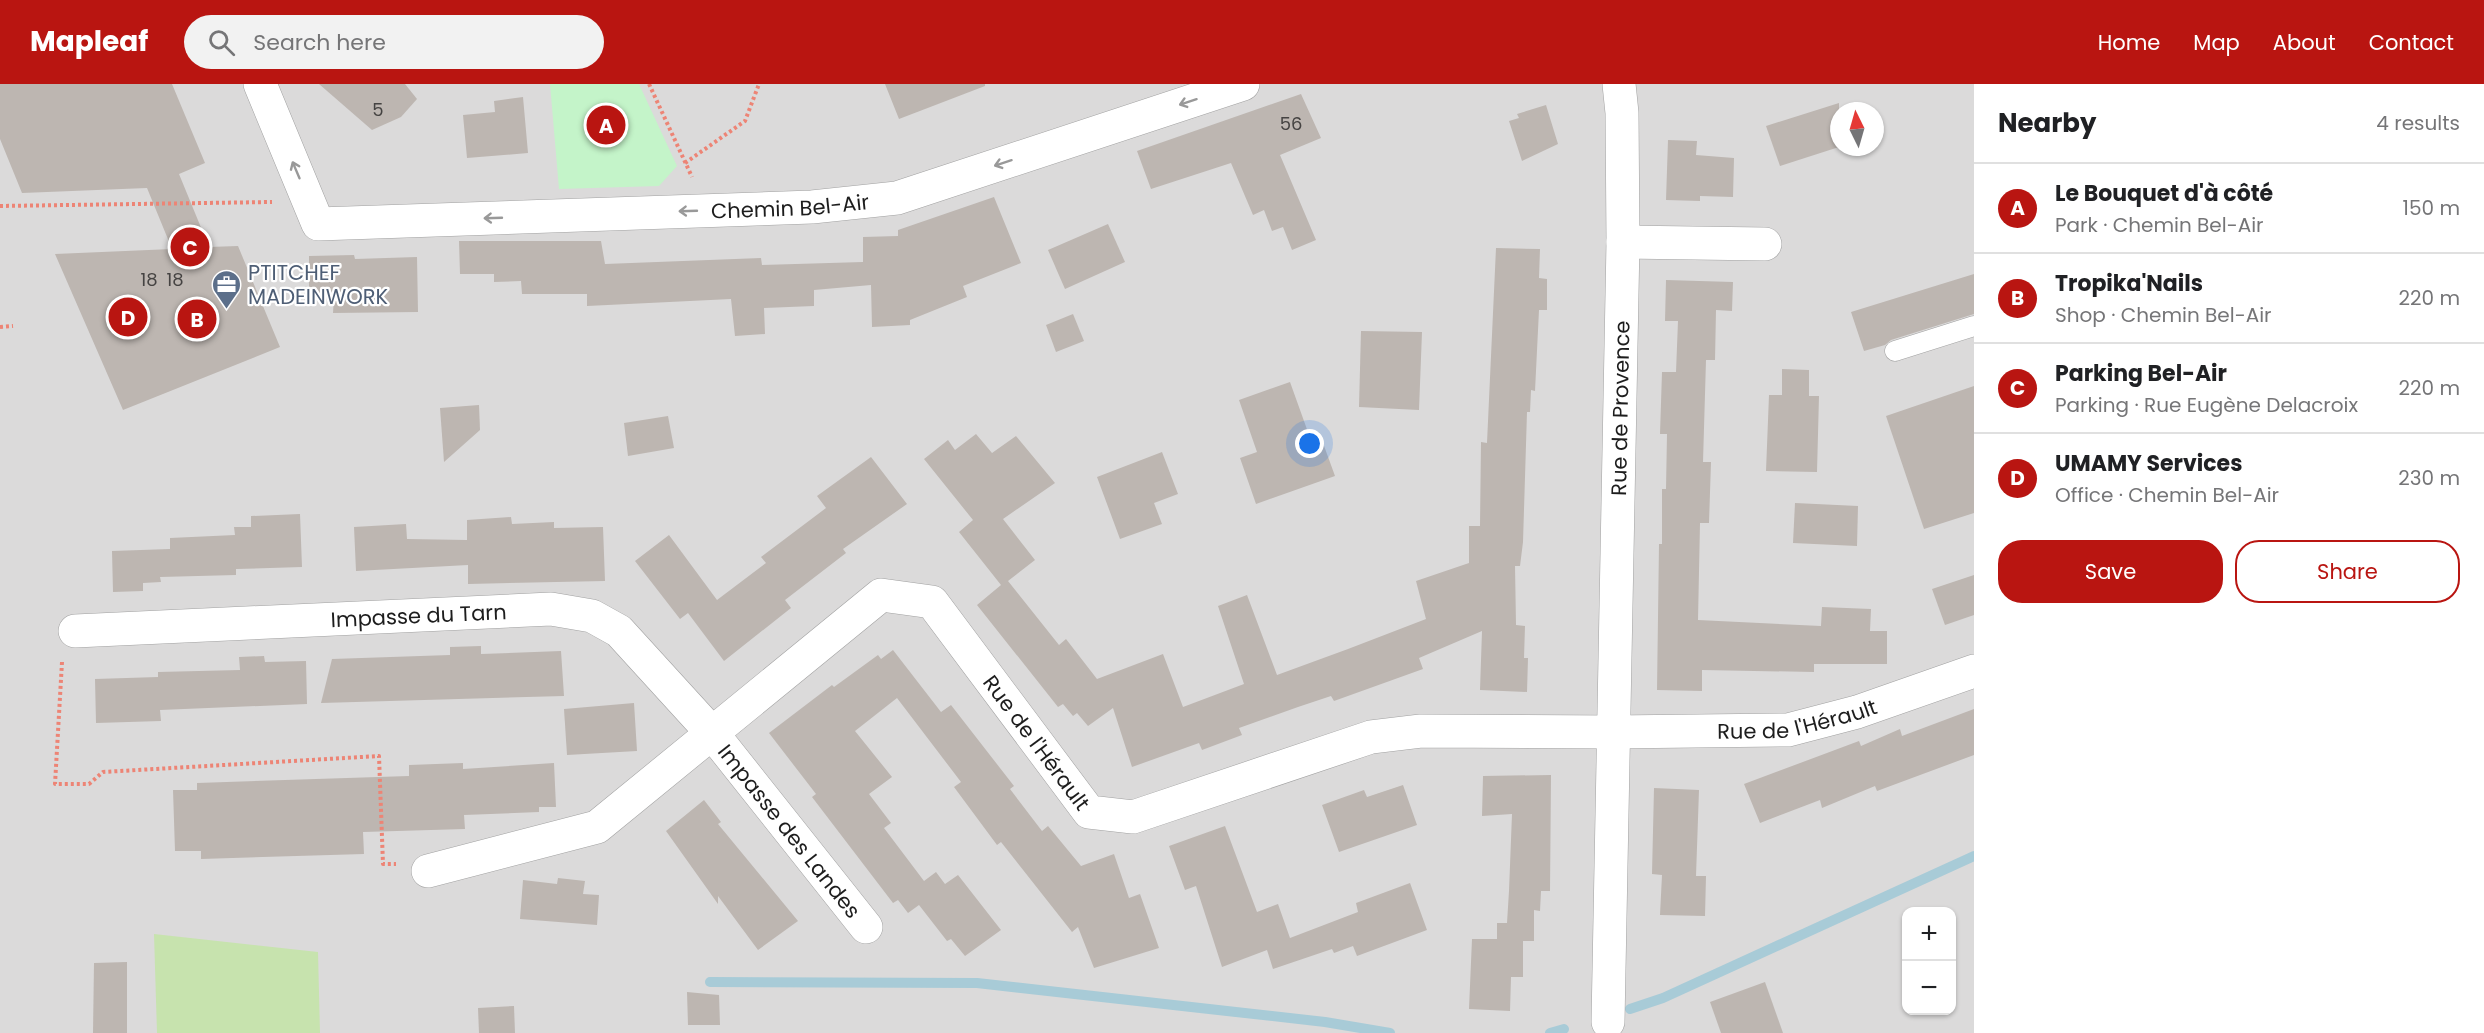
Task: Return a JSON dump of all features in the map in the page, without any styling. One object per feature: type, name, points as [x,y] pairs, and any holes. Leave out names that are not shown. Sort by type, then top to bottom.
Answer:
[{"type":"street","points":[[260,84],[314,212]]},
{"type":"street","name":"Chemin Bel-Air","points":[[314,212],[707,210],[812,207],[897,198],[1243,84]]},
{"type":"street","name":"Rue de Provence","points":[[1614,732],[1623,242],[1622,113],[1619,84]]},
{"type":"street","points":[[1623,242],[1765,244]]},
{"type":"street","name":"Rue de l'Hérault","points":[[428,871],[597,827],[881,595],[932,602],[1089,812],[1133,817],[1371,737],[1421,731],[1788,730],[1857,712],[1974,671]]},
{"type":"street","name":"Impasse du Tarn","points":[[69,643],[551,609],[592,616],[620,631],[712,733]]},
{"type":"street","points":[[1608,1022],[1614,732]]},
{"type":"street","name":"Impasse des Landes","points":[[712,733],[866,927]]},
{"type":"lane","points":[[1895,351],[1974,326]]},
{"type":"path","points":[[649,84],[707,210]]},
{"type":"path","points":[[685,163],[745,121],[759,84]]},
{"type":"path","points":[[0,206],[314,212]]},
{"type":"path","points":[[0,327],[13,327]]},
{"type":"path","points":[[69,643],[56,784],[89,784],[103,772],[379,756],[383,864],[394,863],[428,871]]},
{"type":"shaded area","points":[[0,84],[1974,84],[1974,1033],[0,1033]]},
{"type":"green space","points":[[550,84],[639,84],[677,166],[659,186],[559,189]]},
{"type":"green space","points":[[154,934],[318,952],[320,1033],[157,1033]]},
{"type":"building","points":[[0,84],[172,84],[205,163],[179,174],[209,247],[238,246],[280,347],[123,410],[55,254],[172,249],[147,188],[22,193],[0,139]]},
{"type":"building","points":[[319,84],[405,84],[417,99],[401,117],[372,130]]},
{"type":"building","points":[[885,84],[985,84],[985,86],[899,119]]},
{"type":"building","points":[[1301,94],[1321,138],[1280,155],[1316,240],[1292,250],[1283,227],[1272,231],[1264,210],[1253,215],[1231,163],[1151,189],[1137,151]]},
{"type":"building","points":[[523,97],[528,153],[467,158],[463,115],[495,112],[494,101]]},
{"type":"building","points":[[1546,105],[1558,144],[1522,161],[1509,121],[1519,118],[1517,114]]},
{"type":"building","points":[[1830,106],[1830,150],[1780,166],[1766,126]]},
{"type":"building","points":[[1668,140],[1697,141],[1696,155],[1734,158],[1733,197],[1700,196],[1700,201],[1666,200]]},
{"type":"building","points":[[994,197],[1021,263],[963,286],[967,297],[910,320],[910,325],[872,327],[871,285],[814,290],[814,306],[764,308],[765,334],[735,336],[731,299],[587,306],[587,294],[522,294],[521,281],[494,282],[494,274],[460,274],[459,241],[601,241],[605,264],[761,258],[762,265],[863,262],[863,237],[898,236],[898,230]]},
{"type":"building","points":[[1108,224],[1125,262],[1065,289],[1048,250]]},
{"type":"building","points":[[1496,248],[1540,249],[1539,278],[1547,279],[1547,310],[1539,310],[1535,391],[1531,390],[1530,412],[1527,412],[1523,542],[1520,566],[1515,566],[1516,625],[1525,626],[1524,658],[1528,658],[1527,692],[1480,690],[1482,631],[1419,658],[1423,669],[1334,701],[1331,696],[1239,728],[1242,735],[1202,750],[1199,743],[1132,767],[1113,708],[1088,726],[1077,713],[1073,716],[1063,704],[1058,707],[977,605],[1001,585],[959,532],[973,520],[924,459],[948,440],[955,450],[976,434],[992,453],[1016,436],[1055,483],[1003,519],[1035,560],[1008,581],[1059,645],[1066,639],[1097,679],[1163,654],[1183,707],[1244,684],[1218,606],[1247,595],[1277,675],[1348,649],[1426,619],[1416,581],[1469,563],[1469,526],[1480,526],[1481,442],[1487,443]]},
{"type":"building","points":[[354,255],[355,259],[417,257],[418,312],[333,313],[334,297],[309,297],[309,256]]},
{"type":"building","points":[[1974,274],[1974,314],[1891,340],[1885,345],[1864,351],[1851,312]]},
{"type":"building","points":[[1666,280],[1733,282],[1732,311],[1716,310],[1715,360],[1706,360],[1703,462],[1711,462],[1709,523],[1700,523],[1698,620],[1821,626],[1822,607],[1871,609],[1870,631],[1887,631],[1887,664],[1814,664],[1814,672],[1702,670],[1702,691],[1657,690],[1659,544],[1662,544],[1662,489],[1666,489],[1667,434],[1660,434],[1662,372],[1676,372],[1678,321],[1665,321]]},
{"type":"building","points":[[1073,314],[1084,341],[1056,352],[1046,325]]},
{"type":"building","points":[[1361,331],[1422,332],[1419,410],[1359,407]]},
{"type":"building","points":[[1782,369],[1809,370],[1809,396],[1819,396],[1817,472],[1766,471],[1769,395],[1782,395]]},
{"type":"building","points":[[1290,382],[1309,435],[1319,432],[1335,476],[1256,504],[1240,458],[1257,452],[1239,400]]},
{"type":"building","points":[[1974,386],[1974,513],[1924,529],[1886,416]]},
{"type":"building","points":[[479,405],[480,430],[444,462],[440,408]]},
{"type":"building","points":[[668,416],[674,448],[628,456],[624,423]]},
{"type":"building","points":[[1162,452],[1178,494],[1154,503],[1162,524],[1120,539],[1097,477]]},
{"type":"building","points":[[871,457],[907,504],[843,549],[846,553],[785,600],[791,608],[724,661],[688,613],[680,619],[635,561],[669,535],[717,600],[766,563],[761,557],[826,508],[817,496]]},
{"type":"building","points":[[1795,503],[1858,506],[1857,546],[1793,543]]},
{"type":"building","points":[[300,514],[302,567],[236,569],[236,575],[160,577],[161,582],[143,583],[143,591],[113,592],[112,551],[170,549],[170,538],[235,535],[234,527],[251,527],[251,516]]},
{"type":"building","points":[[511,517],[512,524],[554,522],[554,528],[603,527],[605,581],[468,584],[468,565],[356,571],[354,527],[406,524],[407,539],[467,540],[467,520]]},
{"type":"building","points":[[1974,575],[1974,615],[1945,625],[1932,589]]},
{"type":"building","points":[[481,646],[481,654],[561,651],[564,696],[321,703],[332,659],[450,655],[450,647]]},
{"type":"building","points":[[893,650],[941,712],[951,705],[1014,786],[1010,789],[1042,831],[1048,826],[1081,866],[1114,854],[1129,898],[1140,894],[1159,948],[1094,968],[1078,927],[1072,932],[1001,842],[997,845],[954,787],[961,782],[897,698],[855,731],[892,777],[869,794],[891,823],[884,828],[924,881],[936,872],[945,884],[958,875],[1001,930],[965,956],[951,939],[947,941],[919,905],[908,913],[898,900],[893,903],[812,797],[816,794],[769,733],[832,685],[834,687],[878,655],[881,659]]},
{"type":"building","points":[[264,656],[265,662],[306,661],[307,704],[160,710],[161,721],[96,723],[95,679],[158,677],[158,672],[240,670],[239,657]]},
{"type":"building","points":[[634,703],[637,751],[567,755],[564,709]]},
{"type":"building","points":[[1974,709],[1974,755],[1877,791],[1875,786],[1822,808],[1820,800],[1760,823],[1744,784],[1859,741],[1861,746],[1900,729],[1902,736]]},
{"type":"building","points":[[463,763],[463,769],[554,763],[556,807],[539,807],[539,812],[464,815],[465,829],[363,832],[364,854],[201,859],[201,851],[175,851],[173,790],[197,790],[197,783],[409,776],[409,765]]},
{"type":"building","points":[[1551,775],[1550,891],[1541,891],[1540,911],[1534,910],[1534,941],[1523,941],[1523,977],[1511,977],[1510,1011],[1469,1009],[1472,939],[1497,939],[1497,923],[1507,923],[1509,891],[1512,814],[1482,816],[1483,776]]},
{"type":"building","points":[[1403,785],[1417,825],[1339,852],[1322,805],[1364,790],[1367,797]]},
{"type":"building","points":[[1654,788],[1699,790],[1696,876],[1706,876],[1705,916],[1660,915],[1662,875],[1652,874]]},
{"type":"building","points":[[704,800],[721,822],[718,824],[798,921],[758,950],[718,896],[718,904],[666,831]]},
{"type":"building","points":[[1225,826],[1257,912],[1278,904],[1290,938],[1358,912],[1356,903],[1410,883],[1427,930],[1357,956],[1353,946],[1334,953],[1332,949],[1273,969],[1267,950],[1222,967],[1196,886],[1185,890],[1169,846]]},
{"type":"building","points":[[558,878],[585,881],[583,894],[599,895],[597,925],[520,919],[523,880],[557,884]]},
{"type":"building","points":[[127,962],[127,1033],[93,1033],[94,963]]},
{"type":"building","points":[[1765,982],[1783,1033],[1721,1033],[1710,1002]]},
{"type":"building","points":[[687,992],[719,995],[720,1025],[688,1025]]},
{"type":"building","points":[[514,1006],[515,1033],[479,1033],[478,1008]]},
{"type":"waterway","points":[[1630,1009],[1663,998],[1974,856]]},
{"type":"waterway","points":[[710,982],[977,983],[1325,1022],[1390,1033]]},
{"type":"waterway","points":[[1550,1033],[1564,1029]]},
{"type":"place","name":"Le Bouquet d'à côté","points":[[606,125]]},
{"type":"place","name":"Parking Bel-Air","points":[[190,247]]},
{"type":"place","name":"PTITCHEF MADEINWORK","points":[[227,310]]},
{"type":"place","name":"UMAMY Services","points":[[128,317]]},
{"type":"place","name":"Tropika'Nails","points":[[197,319]]}]
